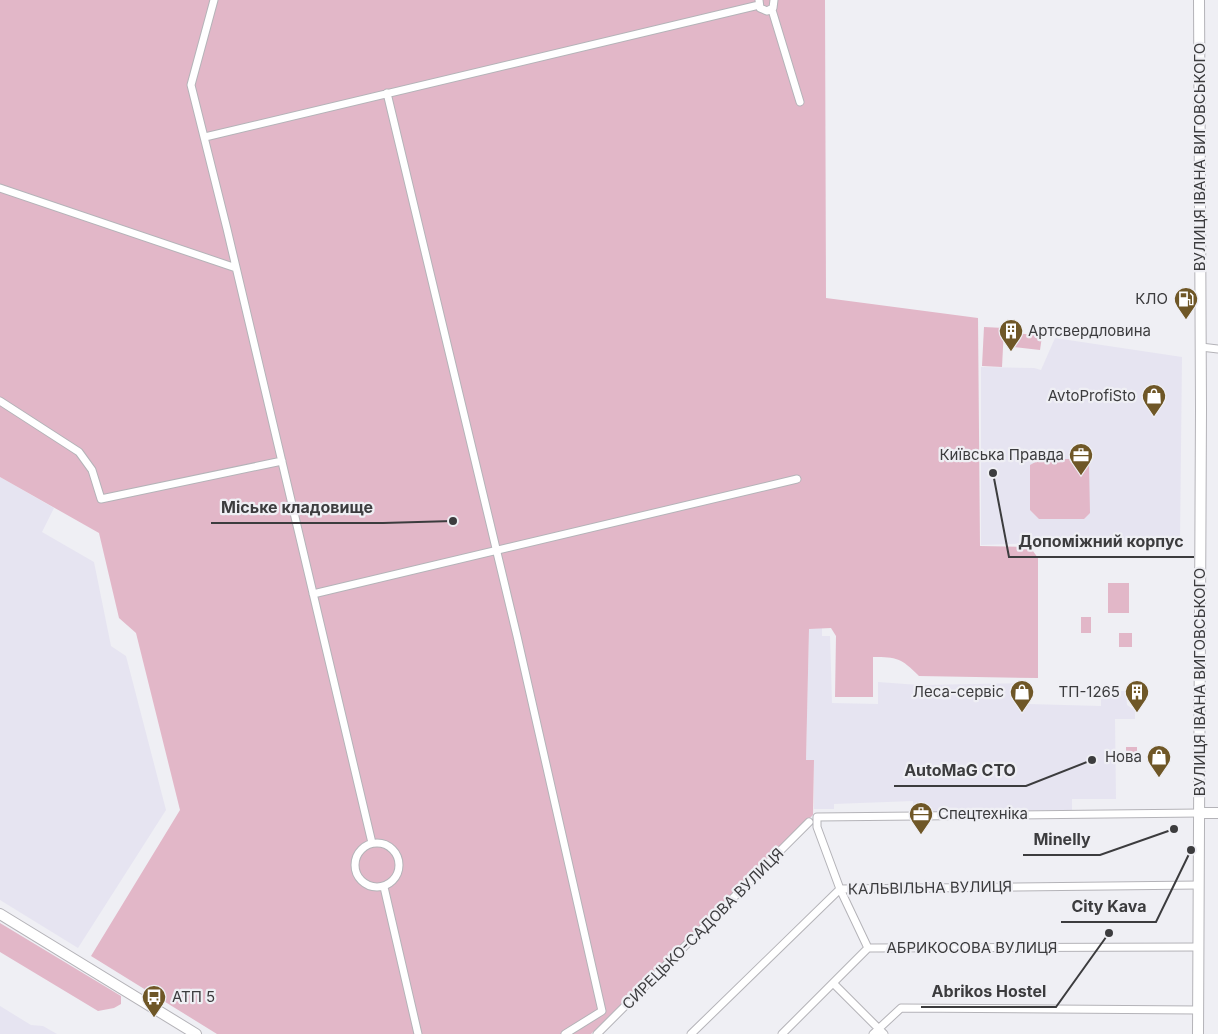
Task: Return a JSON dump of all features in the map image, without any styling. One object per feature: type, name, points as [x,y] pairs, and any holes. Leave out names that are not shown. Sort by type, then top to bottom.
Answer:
[{"type":"main road","name":"ВУЛИЦЯ ІВАНА ВИГОВСЬКОГО","points":[[1198,1034],[1201,346],[1199,0]]},
{"type":"main road","points":[[1200,813],[1218,813]]},
{"type":"main road","points":[[0,914],[196,1034]]},
{"type":"street","points":[[214,0],[191,85],[205,137],[372,843]]},
{"type":"street","points":[[774,0],[772,10],[800,102]]},
{"type":"street","points":[[205,137],[759,3],[764,11],[772,10]]},
{"type":"street","points":[[388,93],[496,549],[602,1011],[565,1034]]},
{"type":"street","points":[[0,188],[236,268]]},
{"type":"street","points":[[1201,346],[1218,349]]},
{"type":"street","points":[[0,401],[79,452],[92,470],[101,499],[282,461]]},
{"type":"street","points":[[313,594],[797,479]]},
{"type":"street","points":[[868,948],[840,889],[816,827],[817,817],[1200,813]]},
{"type":"street","name":"СИРЕЦЬКО-САДОВА ВУЛИЦЯ","points":[[597,1034],[809,822]]},
{"type":"street","points":[[372,843],[386,845],[393,849],[399,861],[400,868],[394,880],[384,887],[364,884],[356,873],[356,858],[365,846],[372,843]]},
{"type":"street","name":"КАЛЬВІЛЬНА ВУЛИЦЯ","points":[[691,1034],[840,889],[1199,885]]},
{"type":"street","points":[[384,887],[418,1034]]},
{"type":"street","name":"АБРИКОСОВА ВУЛИЦЯ","points":[[782,1034],[868,948],[1198,947]]},
{"type":"street","points":[[833,983],[884,1034]]},
{"type":"street","points":[[873,1034],[901,1008],[1198,1010]]},
{"type":"shaded area","points":[[0,0],[825,0],[826,298],[978,318],[980,546],[1030,547],[1038,558],[1038,678],[919,676],[903,662],[888,657],[873,657],[873,697],[835,697],[836,636],[831,628],[809,629],[806,760],[814,760],[813,815],[591,1034],[217,1034],[91,956],[180,810],[136,633],[119,618],[99,533],[0,477]]},
{"type":"shaded area","points":[[984,327],[1004,328],[1002,367],[982,366]]},
{"type":"shaded area","points":[[1015,333],[1042,336],[1040,350],[1014,347]]},
{"type":"shaded area","name":"Київська Правда","points":[[1055,338],[1182,357],[1180,542],[1105,541],[981,545],[981,367],[1034,368],[1041,370]]},
{"type":"shaded area","points":[[1041,459],[1084,459],[1089,465],[1090,513],[1084,519],[1039,519],[1030,510],[1030,465]]},
{"type":"shaded area","points":[[0,477],[54,508],[42,532],[94,562],[111,646],[126,656],[166,810],[78,948],[0,900]]},
{"type":"shaded area","points":[[1108,583],[1129,583],[1129,613],[1108,613]]},
{"type":"shaded area","points":[[1081,617],[1091,617],[1091,633],[1081,633]]},
{"type":"shaded area","points":[[822,628],[822,636],[830,636],[832,703],[878,704],[878,682],[919,685],[1027,683],[1028,704],[1101,706],[1101,691],[1126,691],[1127,705],[1135,710],[1135,719],[1115,719],[1116,799],[1072,799],[1072,810],[913,812],[913,801],[834,804],[834,809],[814,809],[814,760],[806,760],[809,629]]},
{"type":"shaded area","points":[[1119,633],[1132,633],[1132,647],[1119,647]]},
{"type":"shaded area","points":[[1126,747],[1137,747],[1137,762],[1126,762]]},
{"type":"shaded area","points":[[0,923],[121,996],[121,1004],[114,1008],[98,1011],[0,952]]},
{"type":"shaded area","points":[[0,1006],[31,1025],[43,1026],[57,1034],[0,1034]]},
{"type":"place","name":"КЛО","points":[[1186,320]]},
{"type":"place","name":"Артсвердловина","points":[[1011,352]]},
{"type":"place","name":"AvtoProfiSto","points":[[1154,417]]},
{"type":"place","name":"Допоміжний корпус","points":[[993,473]]},
{"type":"place","name":"Київська Правда","points":[[1081,476]]},
{"type":"place","name":"Міське кладовище","points":[[453,521]]},
{"type":"place","name":"Леса-сервіс","points":[[1022,713]]},
{"type":"place","name":"ТП-1265","points":[[1137,713]]},
{"type":"place","name":"AutoMaG СТО","points":[[1092,760]]},
{"type":"place","name":"Нова","points":[[1159,778]]},
{"type":"place","name":"Minelly","points":[[1174,829]]},
{"type":"place","name":"Спецтехніка","points":[[921,835]]},
{"type":"place","name":"City Kava","points":[[1191,850]]},
{"type":"place","name":"Abrikos Hostel","points":[[1109,933]]},
{"type":"place","name":"АТП 5","points":[[154,1018]]}]
